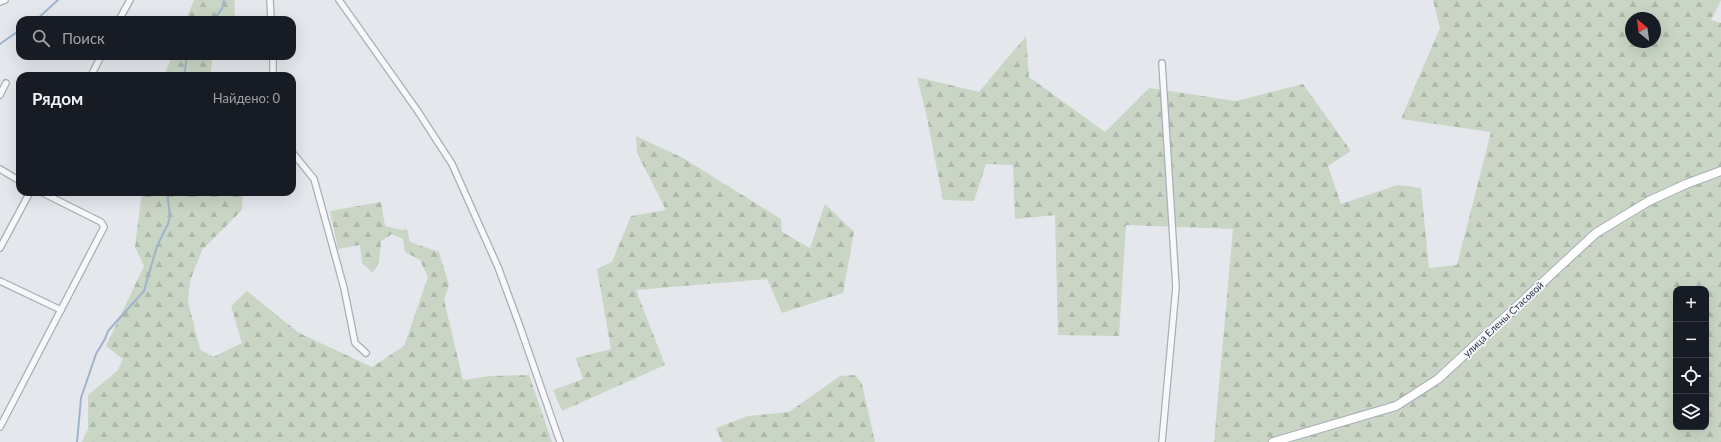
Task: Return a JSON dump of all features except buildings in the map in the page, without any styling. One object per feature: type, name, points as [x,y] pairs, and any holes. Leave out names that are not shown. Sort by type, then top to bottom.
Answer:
[{"type":"main road","name":"улица Елены Стасовой","points":[[1273,442],[1396,406],[1438,379],[1596,233],[1650,201],[1686,184],[1721,171]]},
{"type":"street","points":[[0,2],[5,0]]},
{"type":"street","points":[[121,16],[130,0]]},
{"type":"street","points":[[270,0],[271,16]]},
{"type":"street","points":[[339,0],[417,110],[452,164],[498,267],[560,442]]},
{"type":"street","points":[[93,72],[99,60]]},
{"type":"street","points":[[273,60],[273,72]]},
{"type":"street","points":[[1162,63],[1176,287],[1162,442]]},
{"type":"street","points":[[0,94],[6,83]]},
{"type":"street","points":[[296,157],[314,179],[344,288],[355,343],[366,353]]},
{"type":"street","points":[[0,170],[16,179]]},
{"type":"street","points":[[0,248],[28,196]]},
{"type":"street","points":[[0,428],[104,227],[101,222],[49,196]]},
{"type":"street","points":[[0,281],[62,310]]},
{"type":"green space","points":[[194,0],[235,0],[234,16],[188,16]]},
{"type":"green space","points":[[1433,0],[1721,0],[1711,20],[1721,23],[1721,442],[1214,442],[1233,229],[1126,225],[1119,336],[1058,335],[1055,215],[1015,219],[1013,165],[986,164],[974,201],[943,200],[927,118],[917,77],[979,92],[1026,36],[1029,77],[1105,132],[1149,88],[1236,101],[1303,84],[1351,151],[1328,166],[1341,204],[1398,185],[1421,188],[1429,268],[1457,265],[1491,132],[1401,119],[1440,28]]},
{"type":"green space","points":[[170,60],[212,60],[211,72],[166,72]]},
{"type":"green space","points":[[636,136],[683,158],[781,219],[782,232],[810,248],[825,204],[854,232],[843,293],[782,313],[767,279],[636,290],[665,365],[562,411],[553,390],[583,379],[576,358],[611,349],[597,269],[612,262],[631,216],[666,210],[637,153]]},
{"type":"green space","points":[[141,196],[243,196],[242,210],[202,250],[190,281],[188,302],[200,349],[213,357],[242,343],[231,306],[247,291],[299,333],[372,367],[404,346],[428,277],[420,260],[405,252],[403,239],[392,234],[381,241],[379,262],[373,273],[362,263],[360,245],[338,249],[330,211],[381,202],[385,226],[402,230],[407,229],[410,242],[439,252],[449,285],[444,300],[463,380],[489,376],[529,375],[552,442],[82,442],[88,429],[88,395],[117,371],[123,359],[106,346],[144,266],[135,247]]},
{"type":"green space","points":[[855,375],[862,384],[875,442],[722,442],[716,428],[748,416],[789,412],[840,376]]},
{"type":"waterway","points":[[40,16],[58,0]]},
{"type":"waterway","points":[[216,16],[222,9],[224,0]]},
{"type":"waterway","points":[[0,44],[16,33]]},
{"type":"waterway","points":[[185,72],[186,60]]},
{"type":"waterway","points":[[77,442],[81,398],[96,354],[108,331],[144,291],[157,246],[168,224],[170,216],[168,196]]}]
